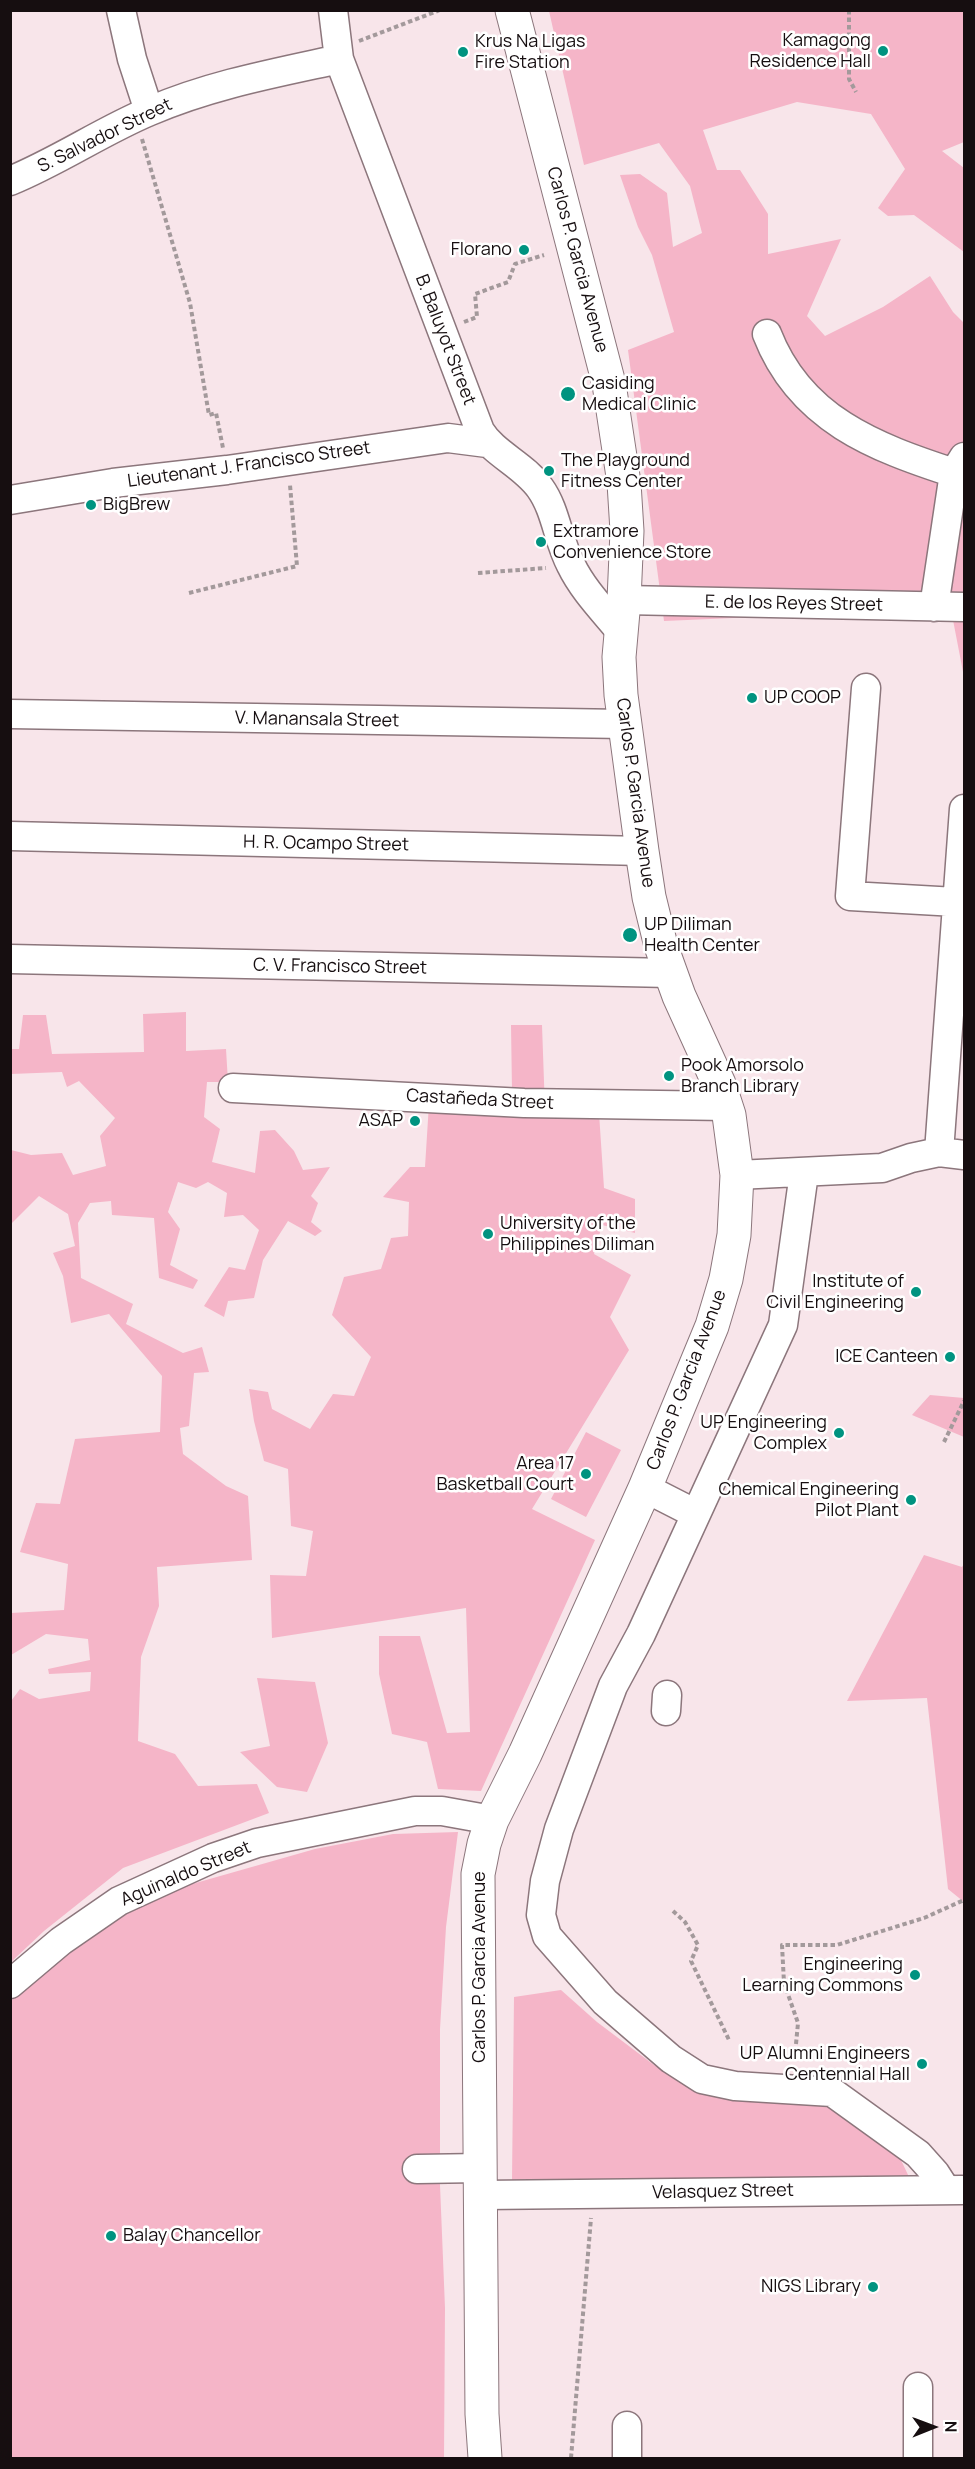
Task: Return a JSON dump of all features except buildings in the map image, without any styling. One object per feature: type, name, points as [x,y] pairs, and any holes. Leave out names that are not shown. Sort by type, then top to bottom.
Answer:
[{"type":"main road","name":"Carlos P. Garcia Avenue","points":[[485,2458],[482,2414],[478,1874],[492,1820],[525,1754],[645,1488],[712,1326],[726,1279],[734,1235],[737,1174],[727,1106],[670,973],[655,923],[624,724],[619,657],[627,531],[624,483],[609,384],[512,10]]},
{"type":"street","points":[[121,10],[142,114]]},
{"type":"street","name":"B. Baluyot Street","points":[[333,10],[338,54],[474,418],[487,443],[528,474],[540,489],[571,566],[621,632]]},
{"type":"street","name":"S. Salvador Street","points":[[10,180],[42,168],[142,114],[238,81],[338,54]]},
{"type":"street","points":[[767,334],[773,350],[793,383],[822,412],[863,437],[899,455],[959,465],[934,607]]},
{"type":"street","name":"Lieutenant J. Francisco Street","points":[[10,500],[113,483],[227,470],[448,438],[487,443]]},
{"type":"street","name":"E. de los Reyes Street","points":[[624,600],[964,607]]},
{"type":"street","points":[[866,688],[850,896],[956,902]]},
{"type":"street","name":"V. Manansala Street","points":[[10,714],[624,724]]},
{"type":"street","points":[[737,1174],[882,1168],[911,1158],[952,1154],[956,902],[964,809]]},
{"type":"street","name":"H. R. Ocampo Street","points":[[10,837],[642,851]]},
{"type":"street","name":"C. V. Francisco Street","points":[[10,959],[670,973]]},
{"type":"street","name":"Castañeda Street","points":[[233,1088],[524,1103],[727,1106]]},
{"type":"street","points":[[804,1173],[783,1325],[641,1634],[613,1686],[559,1829],[545,1881],[541,1915],[547,1936],[605,2002],[671,2059],[702,2079],[735,2086],[832,2092],[918,2154],[955,2190]]},
{"type":"street","points":[[645,1488],[696,1514]]},
{"type":"street","name":"Aguinaldo Street","points":[[10,1984],[61,1941],[119,1901],[213,1858],[257,1843],[415,1811],[441,1811],[492,1820]]},
{"type":"street","name":"Velasquez Street","points":[[417,2169],[482,2181],[593,2194],[955,2190]]},
{"type":"street","points":[[918,2387],[918,2458]]},
{"type":"street","points":[[627,2426],[627,2458]]},
{"type":"path","points":[[338,54],[440,10]]},
{"type":"path","points":[[849,10],[849,79],[856,92]]},
{"type":"path","points":[[142,114],[167,217],[166,224],[190,303],[209,415],[216,413],[227,470]]},
{"type":"path","points":[[457,324],[477,317],[475,294],[508,282],[515,264],[544,255]]},
{"type":"path","points":[[189,593],[297,566],[288,460]]},
{"type":"path","points":[[478,573],[571,566]]},
{"type":"path","points":[[944,1442],[964,1401]]},
{"type":"path","points":[[796,2044],[798,2023],[784,1983],[782,1945],[837,1945],[924,1918],[964,1900]]},
{"type":"path","points":[[673,1911],[685,1922],[698,1945],[691,1961],[729,2040]]},
{"type":"path","points":[[570,2458],[593,2194]]},
{"type":"shaded area","name":"University of the Philippines Diliman","points":[[11,11],[964,11],[964,2458],[11,2458]]},
{"type":"shaded area","points":[[549,11],[964,11],[964,142],[942,151],[964,168],[964,252],[914,215],[888,216],[878,208],[905,169],[871,114],[797,102],[703,130],[717,170],[740,170],[768,214],[768,254],[841,239],[807,316],[825,336],[883,307],[930,276],[953,312],[964,323],[964,608],[664,621],[628,350],[674,332],[652,255],[638,227],[620,175],[640,174],[667,193],[673,247],[702,233],[690,186],[659,143],[584,165]]},
{"type":"shaded area","points":[[953,620],[964,620],[964,677]]},
{"type":"shaded area","points":[[186,1012],[186,1051],[226,1049],[228,1082],[207,1082],[204,1117],[220,1129],[212,1162],[255,1173],[260,1131],[275,1130],[294,1151],[303,1170],[330,1167],[311,1196],[318,1203],[311,1222],[322,1231],[315,1236],[288,1221],[263,1260],[254,1298],[228,1301],[224,1317],[204,1306],[229,1267],[245,1270],[259,1230],[243,1215],[224,1217],[227,1193],[208,1182],[196,1188],[178,1182],[168,1212],[180,1229],[170,1265],[198,1280],[193,1289],[159,1278],[154,1218],[112,1215],[111,1201],[90,1203],[78,1223],[81,1278],[133,1304],[126,1324],[183,1353],[202,1347],[209,1372],[194,1373],[189,1426],[180,1428],[183,1454],[226,1486],[248,1496],[252,1560],[157,1567],[159,1606],[141,1657],[138,1741],[175,1754],[198,1786],[257,1784],[269,1813],[123,1868],[44,1931],[11,1962],[11,1701],[20,1689],[39,1699],[90,1691],[91,1672],[49,1674],[48,1669],[90,1660],[88,1639],[46,1634],[11,1655],[11,1613],[64,1610],[68,1564],[20,1552],[36,1503],[60,1504],[75,1439],[160,1432],[162,1376],[109,1314],[71,1323],[63,1276],[53,1253],[75,1246],[68,1214],[39,1196],[11,1224],[11,1150],[31,1155],[62,1153],[73,1175],[106,1166],[100,1136],[115,1118],[79,1081],[67,1087],[62,1072],[11,1074],[11,1049],[19,1049],[23,1015],[46,1015],[52,1054],[144,1052],[143,1014]]},
{"type":"shaded area","points":[[511,1025],[542,1025],[545,1110],[599,1113],[604,1188],[635,1199],[635,1233],[602,1225],[594,1254],[631,1275],[610,1317],[629,1350],[532,1509],[595,1540],[481,1791],[438,1789],[427,1742],[392,1734],[379,1674],[379,1636],[420,1636],[447,1733],[470,1732],[466,1608],[272,1638],[270,1575],[306,1576],[313,1531],[291,1526],[288,1469],[264,1461],[249,1389],[268,1392],[272,1409],[310,1429],[333,1394],[354,1396],[371,1357],[332,1315],[344,1277],[381,1269],[391,1238],[408,1236],[409,1202],[383,1197],[410,1167],[425,1167],[430,1088],[512,1091]]},
{"type":"shaded area","points":[[930,1395],[964,1398],[964,1437],[912,1415]]},
{"type":"shaded area","name":"Area 17 Basketball Court","points":[[586,1432],[621,1450],[586,1517],[551,1499]]},
{"type":"shaded area","points":[[924,1555],[962,1567],[964,1564],[964,1902],[948,1889],[927,1698],[847,1701]]},
{"type":"shaded area","points":[[257,1678],[315,1682],[328,1743],[307,1792],[277,1787],[240,1752],[270,1746]]},
{"type":"shaded area","points":[[458,1832],[446,1927],[440,2029],[440,2185],[445,2308],[444,2458],[11,2458],[11,2001],[68,1948],[164,1892],[315,1849],[393,1834]]},
{"type":"shaded area","points":[[561,1990],[597,2022],[654,2065],[693,2084],[826,2098],[893,2143],[909,2177],[512,2180],[514,1997]]},
{"type":"place","name":"Kamagong Residence Hall","points":[[883,51]]},
{"type":"place","name":"Krus Na Ligas Fire Station","points":[[463,52]]},
{"type":"place","name":"Florano","points":[[524,250]]},
{"type":"place","name":"Casiding Medical Clinic","points":[[568,394]]},
{"type":"place","name":"The Playground Fitness Center","points":[[549,471]]},
{"type":"place","name":"BigBrew","points":[[91,505]]},
{"type":"place","name":"Extramore Convenience Store","points":[[541,542]]},
{"type":"place","name":"UP COOP","points":[[752,698]]},
{"type":"place","name":"UP Diliman Health Center","points":[[630,935]]},
{"type":"place","name":"Pook Amorsolo Branch Library","points":[[669,1076]]},
{"type":"place","name":"ASAP","points":[[415,1121]]},
{"type":"place","name":"University of the Philippines Diliman","points":[[488,1234]]},
{"type":"place","name":"Institute of Civil Engineering","points":[[916,1292]]},
{"type":"place","name":"ICE Canteen","points":[[950,1357]]},
{"type":"place","name":"UP Engineering Complex","points":[[839,1433]]},
{"type":"place","name":"Area 17 Basketball Court","points":[[586,1474]]},
{"type":"place","name":"Chemical Engineering Pilot Plant","points":[[911,1500]]},
{"type":"place","name":"Engineering Learning Commons","points":[[915,1975]]},
{"type":"place","name":"UP Alumni Engineers Centennial Hall","points":[[922,2064]]},
{"type":"place","name":"Balay Chancellor","points":[[111,2236]]},
{"type":"place","name":"NIGS Library","points":[[873,2287]]}]
